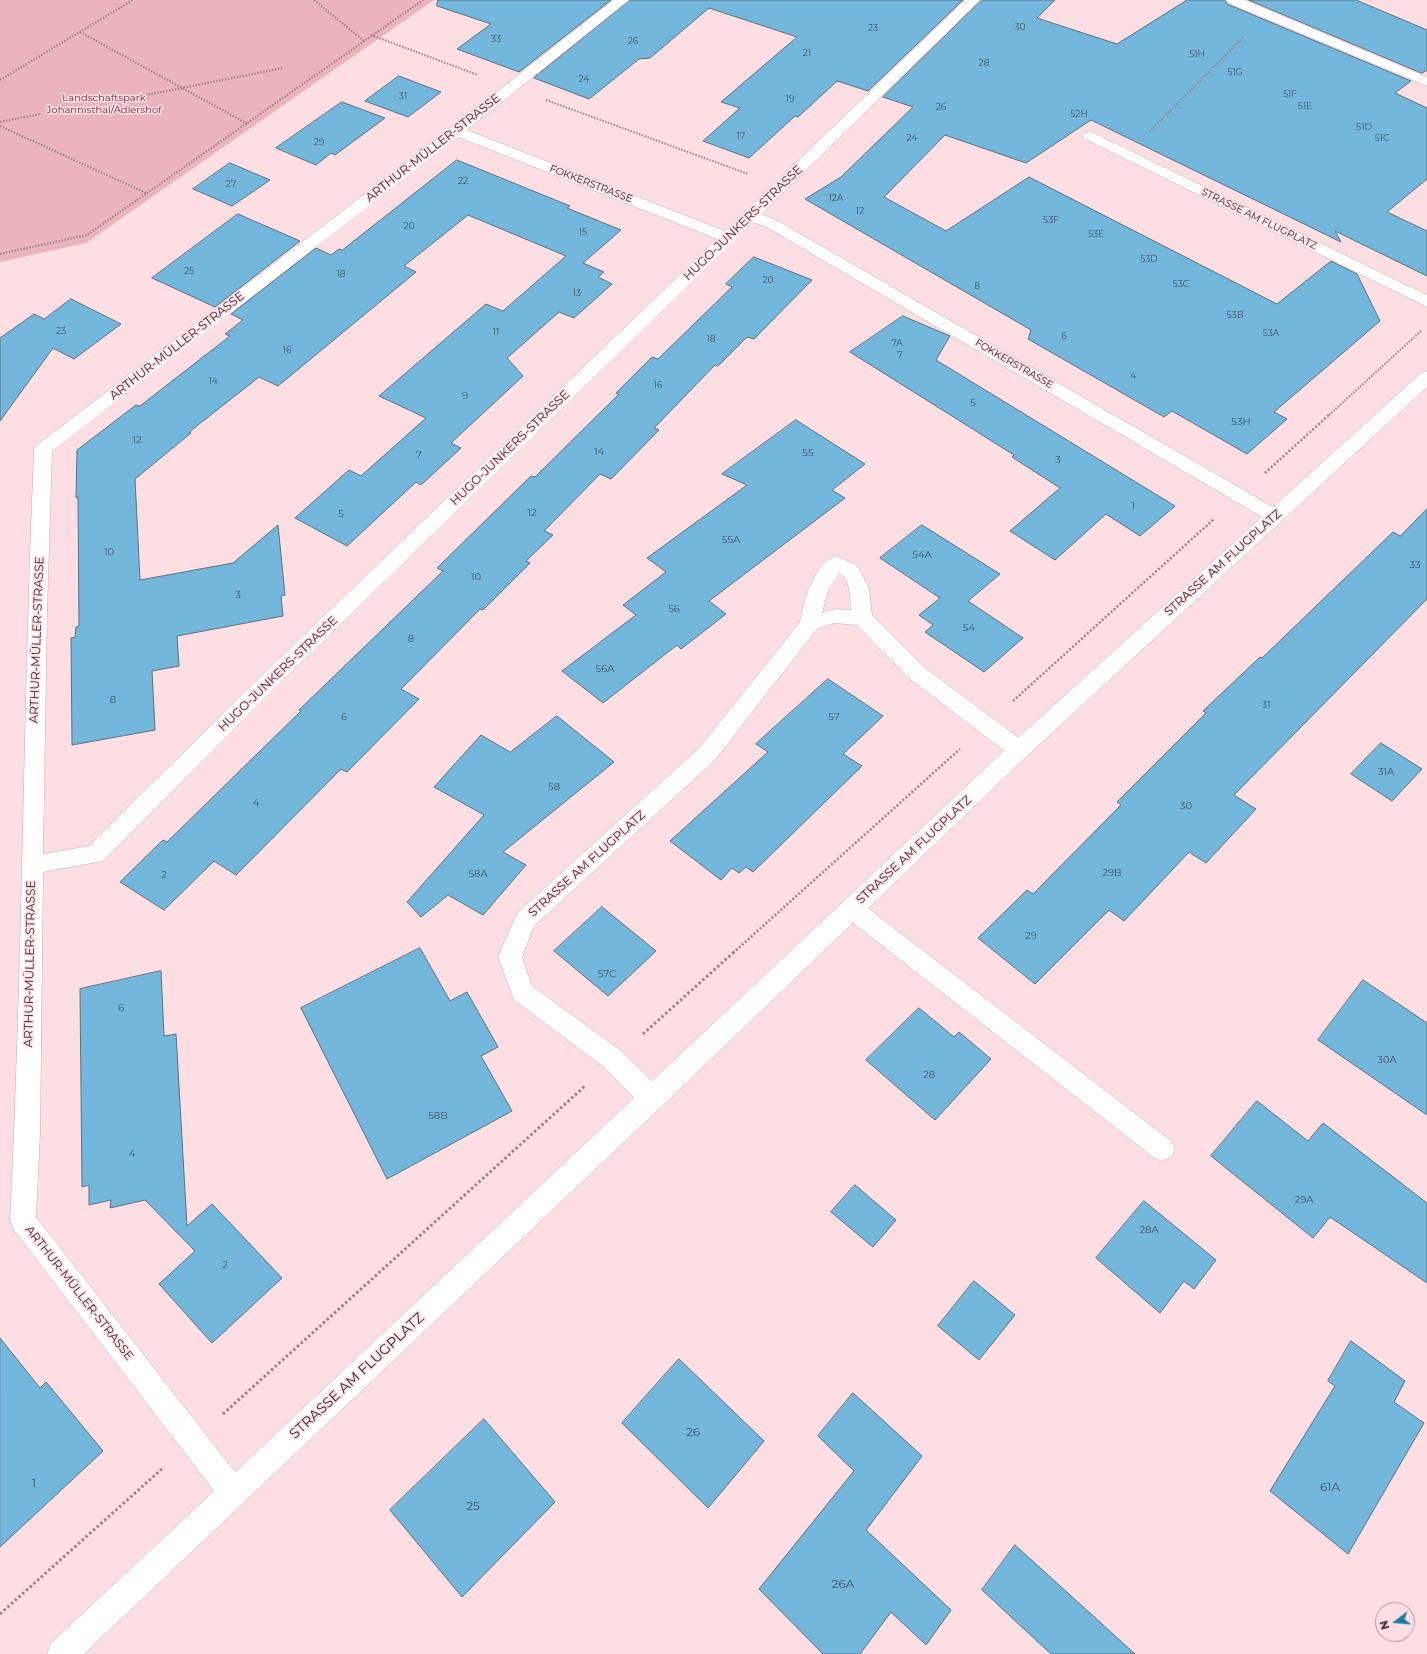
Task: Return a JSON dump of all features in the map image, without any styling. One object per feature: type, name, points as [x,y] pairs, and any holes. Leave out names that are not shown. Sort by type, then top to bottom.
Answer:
[{"type":"street","name":"ARTHUR-MÜLLER-STRASSE","points":[[233,1492],[23,1221],[26,1167],[37,611],[43,449],[456,132],[622,0]]},
{"type":"street","name":"HUGO-JUNKERS-STRASSE","points":[[32,865],[95,854],[262,688],[973,0]]},
{"type":"street","points":[[1233,0],[1427,82]]},
{"type":"street","name":"FOKKERSTRASSE","points":[[456,132],[727,237]]},
{"type":"street","name":"STRASSE AM FLUGPLATZ","points":[[1090,136],[1427,302]]},
{"type":"street","name":"FOKKERSTRASSE","points":[[751,216],[772,224],[1275,516]]},
{"type":"street","name":"STRASSE AM FLUGPLATZ","points":[[62,1654],[652,1099],[1019,750],[1427,377]]},
{"type":"street","points":[[862,618],[835,616],[810,624],[812,605],[824,577],[836,562],[850,570],[859,588],[862,618],[917,673],[1019,750]]},
{"type":"street","name":"STRASSE AM FLUGPLATZ","points":[[652,1099],[614,1060],[522,993],[510,958],[525,920],[706,755],[810,624]]},
{"type":"street","points":[[852,908],[1162,1149]]},
{"type":"path","points":[[0,80],[133,0]]},
{"type":"path","points":[[314,0],[364,41]]},
{"type":"path","points":[[0,254],[87,235],[248,124],[371,35],[423,0]]},
{"type":"path","points":[[1139,160],[1144,137],[1243,38],[1273,18]]},
{"type":"path","points":[[80,32],[248,124]]},
{"type":"path","points":[[371,35],[780,186]]},
{"type":"path","points":[[116,101],[283,68]]},
{"type":"path","points":[[0,122],[40,114]]},
{"type":"path","points":[[0,126],[146,193]]},
{"type":"path","points":[[0,1614],[194,1441],[614,1060],[986,726],[1427,325]]},
{"type":"green space","name":"Landschaftspark Johannisthal/Adlershof","points":[[0,0],[434,0],[86,243],[0,262]]},
{"type":"building","points":[[438,0],[611,0],[519,72],[457,49],[491,24],[437,6]]},
{"type":"building","points":[[630,0],[963,0],[868,91],[837,81],[798,117],[795,116],[749,158],[703,141],[740,108],[721,102],[797,37],[709,8],[650,58],[639,59],[589,99],[534,78]]},
{"type":"building","points":[[982,0],[1055,0],[1037,18],[1117,44],[1187,0],[1225,0],[1227,4],[1411,81],[1395,93],[1427,108],[1427,179],[1387,212],[1427,231],[1427,276],[1335,231],[1341,242],[1091,120],[1026,163],[945,135],[884,197],[946,231],[1029,177],[1277,304],[1331,261],[1357,274],[1380,321],[1274,412],[1287,419],[1247,454],[1172,411],[1164,417],[1028,339],[1031,330],[805,199],[841,177],[913,107],[883,97]]},
{"type":"building","points":[[1249,0],[1356,0],[1427,30],[1427,70],[1422,73]]},
{"type":"building","points":[[399,76],[441,92],[408,117],[365,101]]},
{"type":"building","points":[[342,102],[385,118],[335,155],[331,153],[316,165],[276,148]]},
{"type":"building","points":[[457,160],[570,206],[567,208],[621,230],[583,263],[604,272],[598,277],[612,284],[574,318],[559,312],[507,358],[523,376],[451,443],[461,448],[421,485],[416,482],[347,546],[295,518],[349,470],[361,476],[426,418],[379,396],[486,304],[503,311],[566,256],[468,215],[404,266],[416,272],[278,386],[259,377],[189,432],[191,433],[135,479],[140,580],[233,563],[278,525],[285,595],[281,596],[283,616],[177,636],[179,666],[152,671],[155,730],[72,745],[71,638],[75,637],[76,627],[79,626],[78,497],[76,498],[77,450],[136,405],[140,406],[230,336],[225,334],[243,320],[231,314],[316,248],[331,255],[339,249],[342,250]]},
{"type":"building","points":[[230,163],[270,180],[232,206],[193,189]]},
{"type":"building","points":[[238,214],[300,241],[215,307],[152,278]]},
{"type":"building","points":[[754,257],[812,280],[754,339],[747,337],[718,366],[715,365],[654,428],[659,430],[611,479],[600,474],[544,531],[553,535],[526,561],[530,563],[483,610],[480,609],[401,689],[419,699],[347,772],[341,769],[236,875],[214,861],[164,910],[120,882],[163,840],[167,842],[301,711],[299,710],[443,571],[437,568],[531,476],[535,477],[619,394],[616,393],[652,357],[658,359],[732,287],[726,284]]},
{"type":"building","points":[[71,299],[121,324],[74,359],[53,348],[0,421],[0,338],[34,314],[44,319]]},
{"type":"building","points":[[903,316],[950,336],[936,360],[1175,506],[1140,536],[1106,514],[1055,560],[1010,531],[1060,488],[1012,457],[1014,455],[850,352]]},
{"type":"building","points":[[796,420],[865,464],[832,490],[845,498],[709,601],[726,614],[681,649],[677,645],[603,703],[562,671],[636,615],[623,605],[666,572],[647,558],[747,485],[722,474]]},
{"type":"building","points":[[1427,509],[1427,599],[1234,795],[1256,809],[1206,863],[1189,852],[1124,921],[1109,910],[1035,984],[978,938],[1027,890],[1033,894],[1121,805],[1117,802],[1206,713],[1203,711],[1260,657],[1262,658],[1393,532],[1400,536]]},
{"type":"building","points":[[922,525],[1000,574],[968,601],[1023,638],[984,672],[925,632],[933,625],[919,615],[940,598],[880,558]]},
{"type":"building","points":[[828,679],[883,716],[843,754],[862,766],[753,872],[746,867],[739,873],[732,868],[721,880],[670,841],[768,752],[756,744]]},
{"type":"building","points":[[557,716],[614,762],[503,852],[526,865],[483,915],[448,895],[421,917],[407,902],[484,815],[434,787],[481,735],[510,752]]},
{"type":"building","points":[[1381,743],[1422,769],[1392,801],[1351,774]]},
{"type":"building","points":[[602,907],[656,951],[608,996],[554,951]]},
{"type":"building","points":[[420,948],[450,1001],[467,992],[498,1047],[481,1056],[512,1111],[387,1179],[301,1008]]},
{"type":"building","points":[[161,971],[164,1036],[176,1034],[187,1226],[212,1204],[282,1278],[212,1343],[159,1284],[195,1251],[145,1200],[110,1208],[111,1200],[89,1205],[89,1185],[82,1187],[80,989]]},
{"type":"building","points":[[1363,980],[1427,1023],[1427,1115],[1318,1040]]},
{"type":"building","points":[[919,1008],[954,1037],[959,1032],[991,1059],[935,1120],[866,1060]]},
{"type":"building","points":[[1257,1101],[1308,1141],[1323,1123],[1427,1203],[1427,1283],[1330,1217],[1313,1238],[1211,1156]]},
{"type":"building","points":[[855,1185],[896,1220],[873,1247],[831,1212]]},
{"type":"building","points":[[1144,1201],[1216,1260],[1194,1289],[1184,1281],[1160,1313],[1096,1258]]},
{"type":"building","points":[[974,1281],[1015,1315],[979,1360],[938,1326]]},
{"type":"building","points":[[0,1338],[40,1388],[46,1382],[103,1451],[0,1547]]},
{"type":"building","points":[[1351,1341],[1405,1381],[1394,1402],[1424,1423],[1348,1554],[1270,1491],[1335,1386],[1328,1381]]},
{"type":"building","points":[[679,1359],[764,1441],[708,1508],[622,1423]]},
{"type":"building","points":[[853,1393],[922,1456],[866,1530],[951,1610],[926,1645],[891,1612],[860,1654],[823,1654],[759,1589],[854,1471],[818,1436]]},
{"type":"building","points":[[484,1419],[555,1502],[462,1597],[390,1510]]},
{"type":"building","points":[[1015,1545],[1135,1654],[1051,1654],[982,1590]]}]
